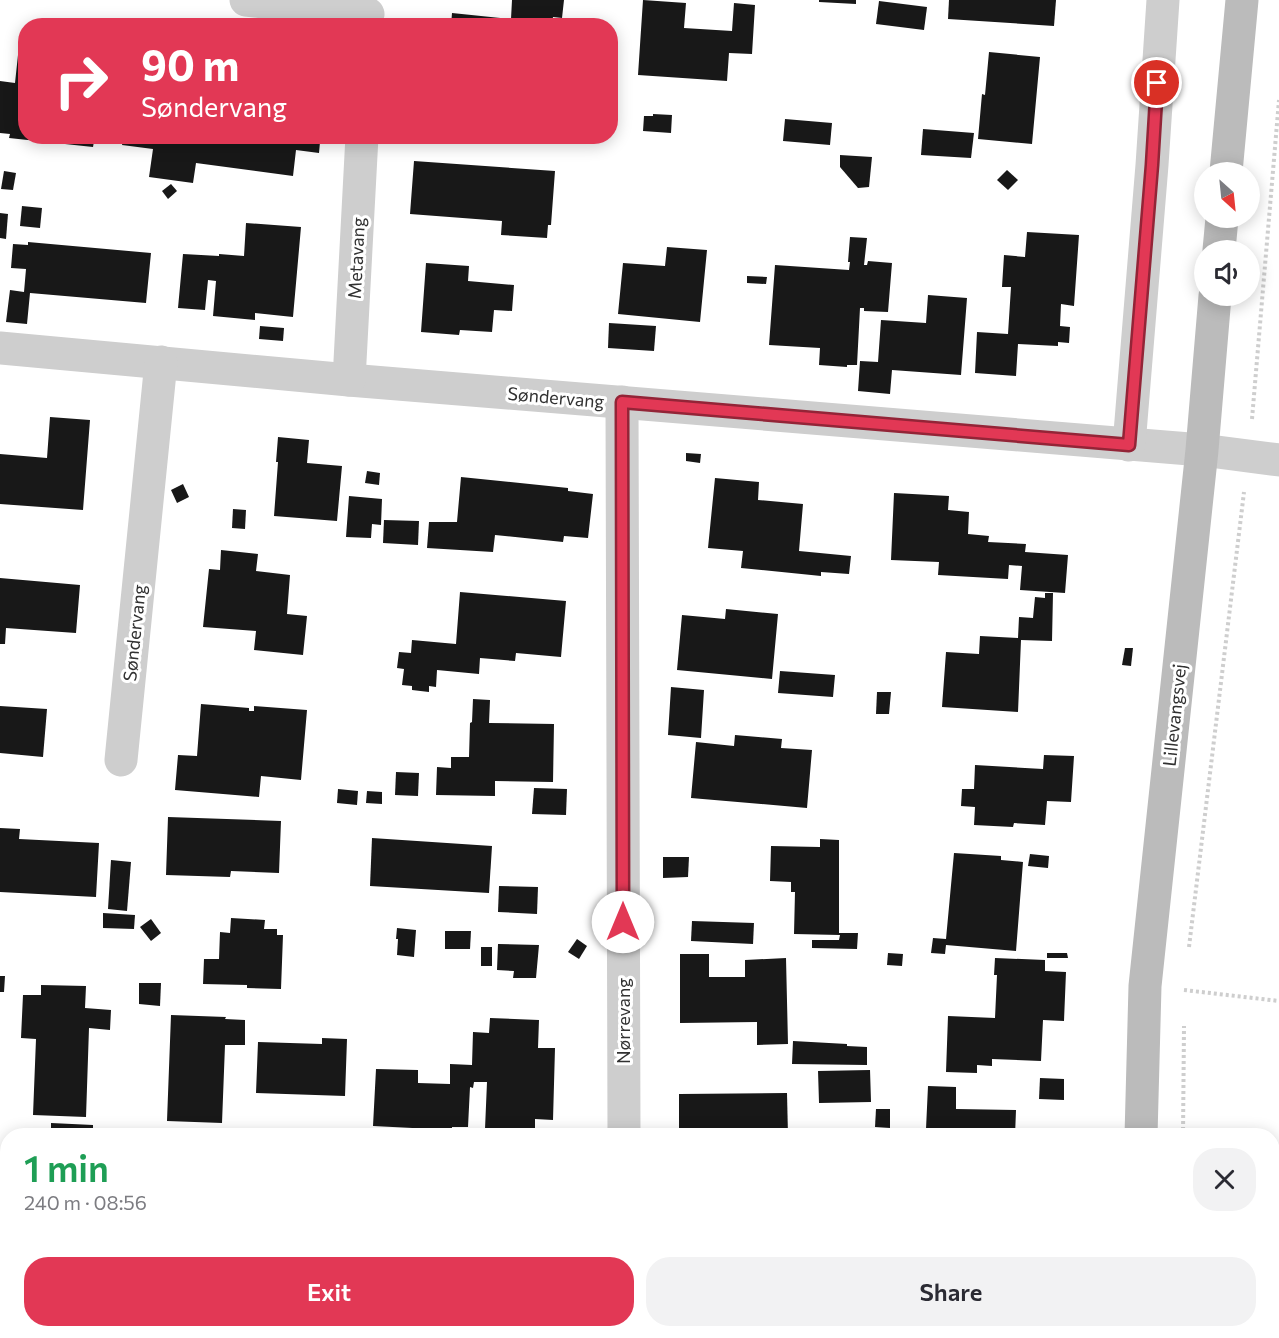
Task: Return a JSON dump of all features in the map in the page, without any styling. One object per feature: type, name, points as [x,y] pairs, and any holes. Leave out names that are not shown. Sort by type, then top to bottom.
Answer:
[{"type":"street","points":[[246,0],[368,13]]},
{"type":"street","points":[[1129,445],[1163,0]]},
{"type":"street","points":[[1226,0],[1232,94]]},
{"type":"street","points":[[1227,162],[1242,0]]},
{"type":"street","name":"Metavang","points":[[349,380],[362,144]]},
{"type":"street","name":"Lillevangsvej","points":[[1141,1128],[1145,986],[1202,450],[1214,306]]},
{"type":"street","name":"Søndervang","points":[[0,348],[349,380],[1202,450],[1264,458]]},
{"type":"street","name":"Søndervang","points":[[121,760],[160,362]]},
{"type":"street","name":"Nørrevang","points":[[622,402],[624,1128]]},
{"type":"path","points":[[1188,955],[1264,458],[1279,100]]},
{"type":"path","points":[[1184,990],[1279,1001]]},
{"type":"path","points":[[1183,1128],[1184,1024]]},
{"type":"building","points":[[512,0],[564,0],[562,18],[511,18]]},
{"type":"building","points":[[643,0],[686,3],[684,28],[732,31],[734,3],[755,5],[752,54],[729,53],[727,81],[638,75]]},
{"type":"building","points":[[819,0],[856,0],[856,4],[819,2]]},
{"type":"building","points":[[949,0],[1056,0],[1054,26],[948,19]]},
{"type":"building","points":[[879,1],[927,7],[924,30],[876,24]]},
{"type":"building","points":[[452,13],[501,18],[452,18]]},
{"type":"building","points":[[989,52],[1040,57],[1032,144],[978,139]]},
{"type":"building","points":[[18,55],[18,139],[9,138],[10,134],[0,133],[0,81],[15,83]]},
{"type":"building","points":[[653,114],[672,115],[671,133],[643,131],[644,116],[653,116]]},
{"type":"building","points":[[785,119],[832,123],[830,145],[783,141]]},
{"type":"building","points":[[923,129],[974,133],[971,158],[921,155]]},
{"type":"building","points":[[65,144],[94,144],[93,147]]},
{"type":"building","points":[[320,144],[319,153],[296,150],[293,176],[196,163],[193,183],[149,177],[153,149],[122,145]]},
{"type":"building","points":[[840,155],[872,157],[869,187],[858,188],[840,167]]},
{"type":"building","points":[[414,161],[555,171],[551,225],[548,225],[547,238],[501,235],[502,221],[410,214]]},
{"type":"building","points":[[1007,170],[1018,180],[1008,190],[997,180]]},
{"type":"building","points":[[4,171],[16,173],[13,190],[1,189]]},
{"type":"building","points":[[171,184],[177,191],[168,199],[162,191]]},
{"type":"building","points":[[22,206],[42,208],[40,228],[20,226]]},
{"type":"building","points":[[0,213],[8,214],[6,239],[0,238]]},
{"type":"building","points":[[246,223],[301,227],[293,317],[255,313],[255,320],[213,316],[216,281],[208,280],[205,310],[178,308],[183,254],[244,256]]},
{"type":"building","points":[[1027,232],[1079,235],[1074,306],[1061,304],[1060,326],[1070,327],[1069,343],[1058,342],[1058,346],[1018,344],[1016,376],[975,373],[977,332],[1008,334],[1011,287],[1002,287],[1004,255],[1025,257]]},
{"type":"building","points":[[850,237],[867,238],[864,265],[867,265],[868,261],[892,263],[888,312],[864,311],[864,308],[860,308],[857,365],[847,365],[847,367],[819,365],[820,348],[769,345],[775,265],[849,270]]},
{"type":"building","points":[[28,242],[151,253],[146,303],[30,293],[27,324],[6,322],[10,290],[24,292],[26,269],[11,268],[13,244],[28,245]]},
{"type":"building","points":[[667,247],[707,250],[700,322],[618,314],[623,263],[665,266]]},
{"type":"building","points":[[426,263],[469,266],[468,281],[514,285],[512,311],[494,310],[492,332],[460,330],[459,335],[421,332]]},
{"type":"building","points":[[747,276],[767,277],[766,284],[747,283]]},
{"type":"building","points":[[928,295],[967,298],[961,375],[892,370],[890,394],[858,391],[860,361],[878,362],[881,320],[926,323]]},
{"type":"building","points":[[609,323],[656,326],[654,351],[608,348]]},
{"type":"building","points":[[260,326],[284,328],[283,341],[259,339]]},
{"type":"building","points":[[50,417],[90,420],[83,510],[0,504],[0,454],[47,458]]},
{"type":"building","points":[[278,437],[309,440],[307,463],[342,466],[337,521],[274,516]]},
{"type":"building","points":[[686,453],[701,454],[700,463],[686,461]]},
{"type":"building","points":[[367,471],[380,473],[379,485],[365,483]]},
{"type":"building","points":[[461,477],[568,488],[568,491],[593,494],[588,538],[564,536],[563,542],[495,535],[493,552],[427,548],[429,522],[457,522]]},
{"type":"building","points":[[715,478],[759,482],[758,500],[803,504],[799,551],[851,556],[849,574],[821,572],[821,576],[741,568],[743,551],[708,548]]},
{"type":"building","points":[[183,484],[189,497],[177,503],[171,490]]},
{"type":"building","points":[[894,493],[949,496],[948,510],[969,512],[968,534],[989,536],[988,542],[1026,544],[1025,552],[1068,555],[1065,593],[1020,590],[1022,566],[1009,565],[1008,579],[938,575],[939,562],[891,560]]},
{"type":"building","points":[[349,496],[382,499],[381,525],[372,524],[371,538],[346,537]]},
{"type":"building","points":[[233,509],[246,510],[245,529],[232,528]]},
{"type":"building","points":[[384,520],[419,521],[418,545],[383,543]]},
{"type":"building","points":[[221,550],[258,554],[256,571],[290,575],[287,614],[307,616],[303,655],[254,650],[256,631],[203,627],[209,569],[220,570]]},
{"type":"building","points":[[0,578],[80,585],[76,633],[6,628],[5,644],[0,644]]},
{"type":"building","points":[[460,592],[566,601],[561,657],[516,653],[515,661],[480,658],[479,674],[437,670],[436,687],[429,686],[429,692],[412,690],[412,686],[402,685],[404,669],[397,668],[399,652],[411,653],[412,640],[456,644]]},
{"type":"building","points":[[1045,593],[1053,593],[1052,641],[1021,640],[1018,712],[942,707],[946,652],[979,654],[980,636],[1018,638],[1019,617],[1033,618],[1035,597],[1045,598]]},
{"type":"building","points":[[726,609],[778,614],[772,679],[677,670],[682,615],[725,619]]},
{"type":"building","points":[[1125,648],[1133,648],[1131,666],[1122,665]]},
{"type":"building","points":[[780,671],[835,675],[833,697],[778,693]]},
{"type":"building","points":[[671,687],[704,690],[701,738],[668,735]]},
{"type":"building","points":[[877,692],[891,692],[889,714],[876,714]]},
{"type":"building","points":[[473,699],[490,700],[489,723],[554,724],[553,782],[495,781],[495,796],[436,795],[437,767],[451,768],[451,757],[469,757]]},
{"type":"building","points":[[201,704],[249,708],[249,711],[254,711],[254,706],[307,710],[301,780],[261,776],[259,797],[175,790],[178,755],[197,756]]},
{"type":"building","points":[[0,706],[47,709],[43,757],[0,753]]},
{"type":"building","points":[[735,735],[782,739],[781,748],[812,750],[807,808],[691,798],[696,742],[734,746]]},
{"type":"building","points":[[1044,755],[1074,756],[1071,802],[1047,801],[1045,825],[1014,823],[1013,827],[974,825],[975,807],[961,806],[962,789],[974,789],[975,765],[1043,769]]},
{"type":"building","points":[[396,772],[419,773],[418,796],[395,795]]},
{"type":"building","points":[[534,788],[567,789],[566,815],[532,814]]},
{"type":"building","points":[[338,789],[358,791],[357,805],[337,803]]},
{"type":"building","points":[[367,791],[382,792],[382,804],[366,803]]},
{"type":"building","points":[[168,817],[281,821],[279,873],[231,871],[230,877],[166,875]]},
{"type":"building","points":[[0,828],[20,829],[19,839],[99,843],[96,897],[0,892]]},
{"type":"building","points":[[372,838],[492,846],[489,893],[370,886]]},
{"type":"building","points":[[820,839],[839,840],[839,933],[858,933],[857,949],[812,948],[812,940],[839,940],[840,935],[794,934],[795,892],[791,892],[791,882],[770,881],[771,846],[820,847]]},
{"type":"building","points":[[954,853],[1001,856],[1001,860],[1023,862],[1016,951],[946,945],[945,954],[931,953],[933,938],[946,939]]},
{"type":"building","points":[[1030,854],[1049,856],[1048,868],[1028,866]]},
{"type":"building","points":[[663,857],[689,857],[688,877],[663,878]]},
{"type":"building","points":[[111,860],[131,862],[127,911],[108,909]]},
{"type":"building","points":[[499,886],[538,887],[537,914],[498,912]]},
{"type":"building","points":[[103,913],[135,915],[134,929],[103,928]]},
{"type":"building","points":[[231,918],[265,920],[264,929],[277,929],[277,935],[283,935],[281,989],[247,988],[247,985],[203,984],[204,959],[219,959],[220,932],[230,933]]},
{"type":"building","points":[[151,919],[161,933],[151,941],[140,927]]},
{"type":"building","points":[[692,921],[754,923],[753,944],[691,941]]},
{"type":"building","points":[[397,928],[416,930],[414,957],[397,955]]},
{"type":"building","points":[[445,931],[471,931],[470,949],[445,949]]},
{"type":"building","points":[[577,939],[587,946],[579,959],[568,952]]},
{"type":"building","points":[[498,944],[539,945],[536,978],[513,978],[514,971],[497,970]]},
{"type":"building","points":[[481,947],[492,947],[492,966],[481,966]]},
{"type":"building","points":[[888,953],[903,954],[902,966],[887,965]]},
{"type":"building","points":[[1047,953],[1067,953],[1068,958],[1047,958]]},
{"type":"building","points":[[680,954],[709,954],[709,977],[745,977],[745,960],[786,958],[788,1044],[757,1045],[757,1022],[680,1023]]},
{"type":"building","points":[[995,958],[1045,960],[1045,971],[1066,972],[1064,1021],[1043,1020],[1041,1061],[992,1059],[992,1066],[977,1065],[977,1073],[946,1072],[948,1016],[995,1018],[997,975],[994,975]]},
{"type":"building","points":[[0,976],[5,976],[4,992],[0,992]]},
{"type":"building","points":[[139,983],[161,983],[160,1006],[139,1004]]},
{"type":"building","points":[[41,985],[86,986],[85,1008],[111,1010],[110,1030],[89,1028],[86,1117],[33,1115],[36,1039],[21,1038],[23,995],[41,995]]},
{"type":"building","points":[[171,1015],[245,1020],[245,1045],[225,1045],[222,1123],[167,1121]]},
{"type":"building","points":[[490,1018],[539,1020],[538,1048],[555,1048],[553,1120],[535,1119],[535,1128],[485,1128],[487,1082],[474,1082],[473,1088],[470,1087],[468,1127],[373,1126],[376,1069],[418,1070],[418,1083],[450,1084],[450,1064],[472,1065],[473,1032],[489,1033]]},
{"type":"building","points":[[322,1038],[347,1039],[345,1096],[256,1093],[258,1042],[322,1044]]},
{"type":"building","points":[[793,1041],[867,1047],[867,1065],[792,1064]]},
{"type":"building","points":[[870,1070],[871,1102],[819,1103],[818,1071]]},
{"type":"building","points":[[1040,1078],[1064,1079],[1064,1100],[1039,1099]]},
{"type":"building","points":[[928,1086],[956,1087],[956,1109],[1016,1110],[1015,1128],[926,1128]]},
{"type":"building","points":[[787,1093],[788,1128],[679,1128],[679,1094]]},
{"type":"building","points":[[876,1109],[890,1109],[890,1128],[875,1127]]},
{"type":"building","points":[[51,1123],[93,1125],[93,1128],[51,1128]]},
{"type":"route","points":[[623,922],[622,402],[1129,445],[1157,83]]}]
